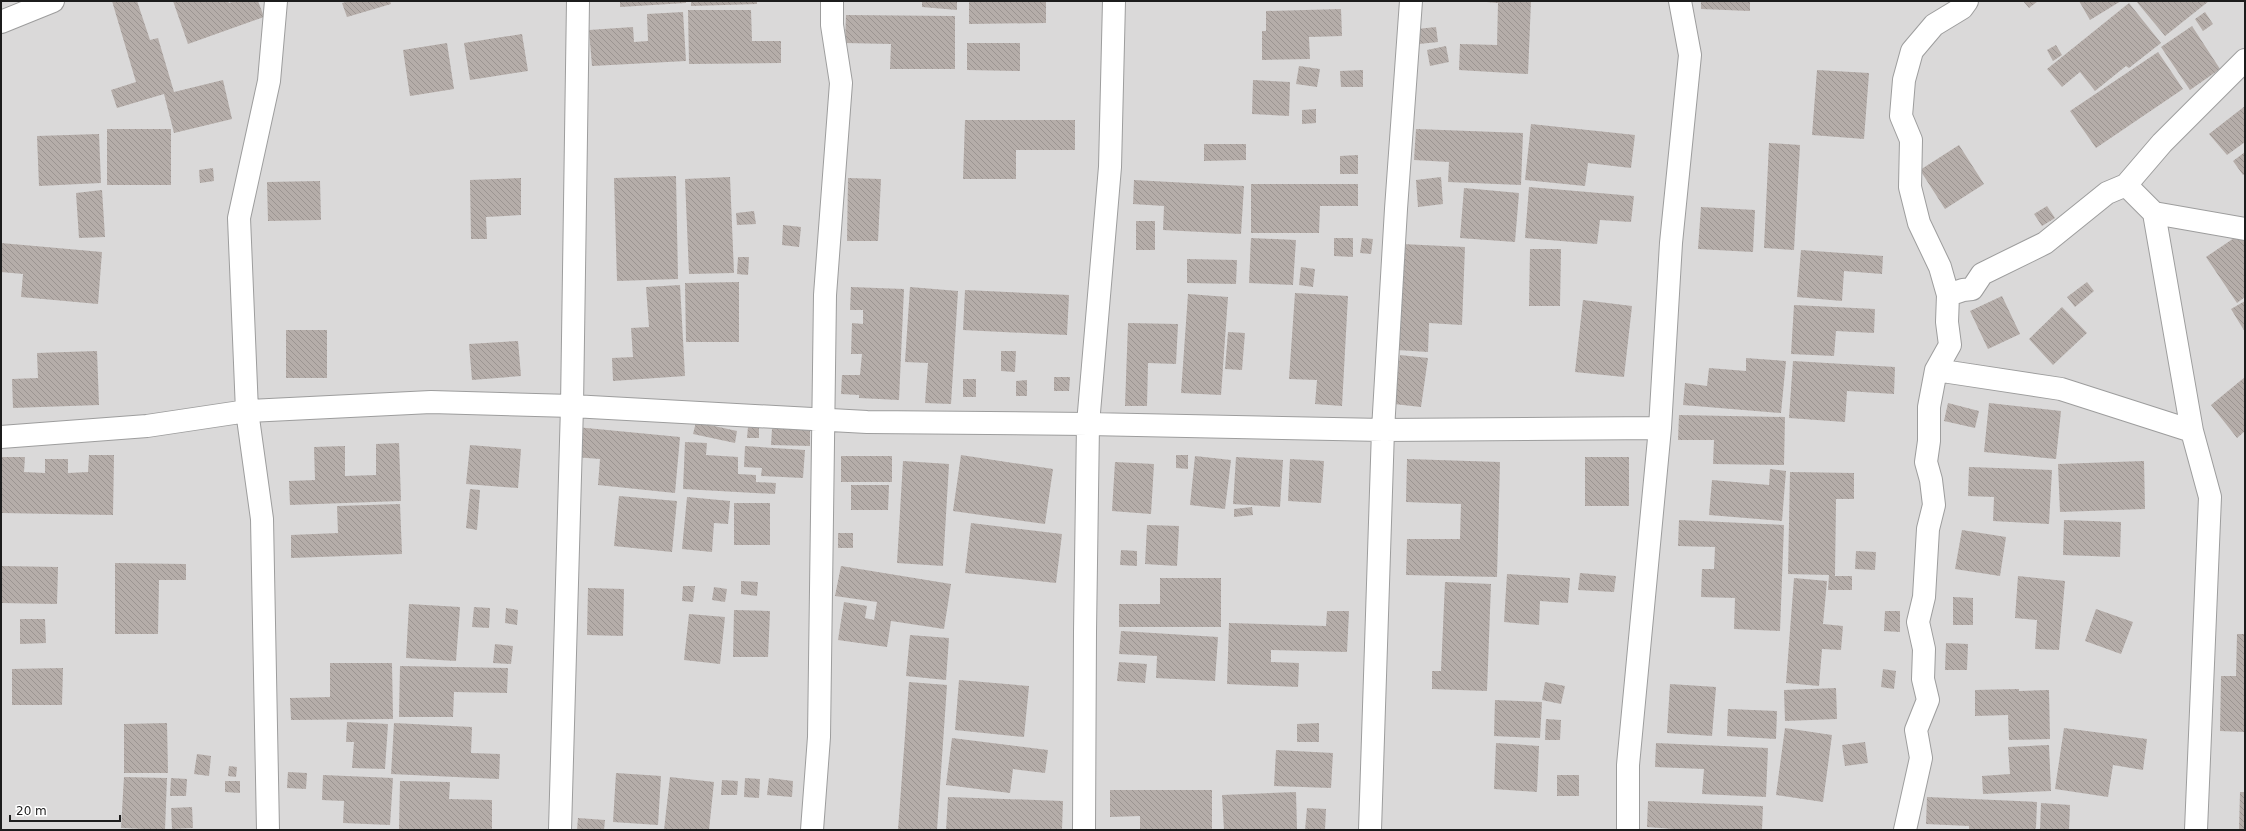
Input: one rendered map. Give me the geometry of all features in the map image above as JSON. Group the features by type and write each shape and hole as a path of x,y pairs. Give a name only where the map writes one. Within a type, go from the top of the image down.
{"street":[{"path":"1,22 53,1"},
{"path":"268,830 262,519 247,411 239,218 269,81 276,1"},
{"path":"560,830 572,406 578,1"},
{"path":"812,830 819,737 825,295 841,83 832,25 832,1"},
{"path":"1084,830 1088,424 1110,167 1114,1"},
{"path":"1370,830 1383,430 1410,1"},
{"path":"1628,830 1628,765 1660,428 1671,243 1690,55 1680,1"},
{"path":"1905,830 1921,758 1916,730 1928,700 1923,679 1924,649 1918,622 1924,597 1928,529 1934,505 1931,480 1926,462 1929,441 1929,407 1936,370 1950,345 1947,322 1948,295 1940,267 1919,223 1910,187 1910,140 1901,116 1904,80 1912,51 1934,25 1962,8 1967,1"},
{"path":"1948,295 1963,290 1972,289 1982,274 2045,243 2107,194 2126,185 2162,143 2245,60"},
{"path":"2126,185 2154,212 2245,229"},
{"path":"2154,212 2192,432 2210,497 2196,830"},
{"path":"1936,370 2061,389 2192,432"},
{"path":"1,437 147,426 247,411 431,402 572,406 823,421 1088,424 1383,430 1660,428"}],"shaded area":[{"path":"1,1 2245,1 2245,830 1,830"}],"building":[{"path":"112,1 137,1 150,40 158,38 174,92 223,80 232,119 174,133 164,94 117,108 111,90 136,82"},
{"path":"173,1 228,1 229,3 235,1 258,1 264,17 188,44"},
{"path":"350,1 390,1 391,4 347,17 342,3"},
{"path":"620,1 686,1 686,3 620,7"},
{"path":"691,1 757,1 757,4 691,6"},
{"path":"922,1 957,1 957,10 922,7"},
{"path":"969,1 1046,1 1046,23 969,24"},
{"path":"1475,1 1531,1 1528,74 1459,70 1460,44 1497,45 1498,3"},
{"path":"1701,1 1750,1 1750,11 1701,9"},
{"path":"2023,1 2038,1 2029,8"},
{"path":"2079,1 2121,1 2090,20"},
{"path":"2136,1 2209,1 2165,36"},
{"path":"2129,3 2161,43 2129,68 2126,66 2095,91 2080,72 2062,87 2047,69"},
{"path":"1341,9 1342,36 1309,37 1310,59 1262,60 1262,31 1266,31 1266,11"},
{"path":"688,10 751,10 752,41 781,41 781,63 689,64"},
{"path":"683,12 686,61 592,66 589,30 633,27 634,42 648,41 647,14"},
{"path":"2205,12 2213,24 2203,31 2195,19"},
{"path":"846,15 955,16 955,69 890,69 891,44 845,43"},
{"path":"2192,26 2220,69 2190,90 2161,47"},
{"path":"1436,27 1438,42 1419,44 1417,29"},
{"path":"522,34 528,71 470,80 464,43"},
{"path":"447,43 454,89 410,96 403,50"},
{"path":"967,43 1020,43 1020,71 967,70"},
{"path":"2056,45 2062,55 2053,61 2047,50"},
{"path":"1446,46 1449,62 1430,66 1427,50"},
{"path":"2158,52 2183,89 2096,148 2070,111"},
{"path":"1299,66 1320,69 1317,87 1296,84"},
{"path":"1363,70 1363,87 1341,87 1340,71"},
{"path":"1817,70 1869,73 1864,139 1812,135"},
{"path":"1253,80 1290,82 1289,116 1252,114"},
{"path":"2245,106 2245,142 2227,155 2209,134"},
{"path":"1316,109 1316,123 1302,124 1302,110"},
{"path":"965,120 1075,120 1075,150 1016,150 1016,179 963,179"},
{"path":"1531,124 1635,135 1631,168 1588,163 1585,186 1525,180"},
{"path":"107,129 171,129 171,185 107,185"},
{"path":"1416,129 1523,133 1521,185 1448,182 1449,162 1414,160"},
{"path":"99,134 101,183 39,186 37,136"},
{"path":"1769,143 1800,145 1794,250 1764,248"},
{"path":"1204,144 1246,144 1246,160 1204,161"},
{"path":"1959,145 1984,184 1945,209 1920,170"},
{"path":"2245,152 2245,174 2243,175 2233,161"},
{"path":"1358,155 1358,174 1340,174 1340,156"},
{"path":"213,168 214,181 200,183 199,170"},
{"path":"676,176 678,279 617,281 614,178"},
{"path":"730,177 734,273 689,274 685,179"},
{"path":"1441,177 1443,204 1418,207 1416,180"},
{"path":"521,178 521,215 486,217 487,239 471,239 470,180"},
{"path":"848,178 881,179 878,241 847,241"},
{"path":"1134,180 1244,186 1241,234 1163,230 1164,206 1133,204"},
{"path":"320,181 321,220 268,221 267,182"},
{"path":"1251,184 1358,184 1358,206 1320,206 1319,233 1251,233"},
{"path":"1529,187 1634,196 1631,222 1600,220 1597,244 1525,238"},
{"path":"1464,188 1519,193 1515,242 1460,238"},
{"path":"102,190 105,237 79,238 76,193"},
{"path":"2047,206 2055,218 2042,226 2034,214"},
{"path":"1701,207 1755,210 1753,252 1698,249"},
{"path":"754,211 756,224 737,225 736,213"},
{"path":"1136,221 1155,221 1155,250 1136,250"},
{"path":"783,225 801,227 799,247 782,245"},
{"path":"2243,232 2245,235 2245,297 2237,303 2206,257"},
{"path":"1251,238 1296,240 1293,285 1249,283"},
{"path":"1334,238 1353,238 1353,257 1334,256"},
{"path":"1362,238 1373,239 1371,254 1360,253"},
{"path":"1,243 102,252 98,304 21,297 23,274 1,272"},
{"path":"1402,244 1465,247 1462,325 1429,323 1428,352 1397,350"},
{"path":"1530,249 1561,249 1560,306 1529,306"},
{"path":"1801,250 1883,256 1882,274 1844,271 1842,301 1797,297"},
{"path":"738,257 749,257 748,275 737,274"},
{"path":"1187,259 1237,260 1236,284 1187,283"},
{"path":"1301,267 1315,269 1313,287 1299,285"},
{"path":"739,282 739,342 686,342 685,283"},
{"path":"2087,282 2094,291 2075,307 2067,297"},
{"path":"680,285 685,376 613,381 612,358 633,357 631,328 649,327 646,287"},
{"path":"851,287 904,289 899,400 859,398 859,395 841,394 842,375 860,375 862,354 851,354 852,323 863,324 863,310 850,310"},
{"path":"910,287 958,291 951,404 925,403 928,363 905,362"},
{"path":"965,290 1069,295 1067,335 963,330"},
{"path":"1295,293 1348,296 1342,406 1315,404 1317,380 1289,379"},
{"path":"1188,294 1228,297 1221,395 1181,393"},
{"path":"2002,296 2020,334 1988,349 1970,311"},
{"path":"1583,300 1632,306 1624,377 1575,372"},
{"path":"2245,301 2245,332 2231,309"},
{"path":"1794,305 1875,309 1874,333 1836,331 1834,356 1791,354"},
{"path":"2062,307 2087,333 2053,365 2029,339"},
{"path":"1128,323 1178,324 1176,364 1148,363 1147,406 1125,406"},
{"path":"286,330 327,330 327,378 286,378"},
{"path":"1228,332 1245,333 1242,370 1225,369"},
{"path":"518,341 521,376 472,380 469,344"},
{"path":"97,351 99,405 13,408 12,379 38,378 37,353"},
{"path":"1001,351 1016,351 1015,372 1001,371"},
{"path":"1400,355 1428,358 1421,407 1394,404"},
{"path":"1746,358 1786,361 1781,413 1683,405 1685,383 1707,386 1709,368 1746,371"},
{"path":"1793,361 1895,367 1894,394 1847,391 1845,422 1789,418"},
{"path":"1054,377 1070,377 1069,391 1054,391"},
{"path":"2245,377 2245,431 2237,438 2211,405"},
{"path":"963,379 976,379 976,397 963,397"},
{"path":"1027,380 1027,396 1016,396 1016,381"},
{"path":"1948,403 1979,411 1975,428 1944,421"},
{"path":"1989,403 2061,411 2056,459 1984,452"},
{"path":"1679,415 1785,417 1784,465 1713,464 1714,440 1678,440"},
{"path":"696,422 737,431 735,443 693,434"},
{"path":"576,427 680,437 675,493 598,485 600,459 574,457"},
{"path":"748,427 759,428 759,438 747,438"},
{"path":"772,429 810,429 810,446 771,445"},
{"path":"685,442 707,443 706,455 738,457 738,474 756,475 756,482 776,483 775,494 683,489"},
{"path":"399,443 401,501 290,505 289,481 315,480 314,447 345,446 345,476 376,475 376,444"},
{"path":"470,445 521,449 518,488 466,484"},
{"path":"745,446 805,450 803,478 761,476 762,468 744,467"},
{"path":"89,455 114,455 113,515 1,513 1,457 25,457 24,472 45,473 45,459 68,459 68,473 88,472"},
{"path":"961,455 1053,469 1045,524 953,511"},
{"path":"1176,455 1188,455 1188,469 1176,468"},
{"path":"841,456 892,456 892,482 841,482"},
{"path":"1195,456 1231,460 1225,509 1190,505"},
{"path":"1236,457 1283,460 1280,507 1233,504"},
{"path":"1585,457 1629,457 1629,506 1585,506"},
{"path":"1290,459 1324,461 1321,503 1288,501"},
{"path":"1407,459 1500,462 1497,577 1406,575 1407,539 1460,539 1461,504 1406,502"},
{"path":"903,461 949,464 943,566 897,563"},
{"path":"2144,461 2145,509 2060,512 2058,464"},
{"path":"1115,462 1154,464 1151,514 1112,511"},
{"path":"1969,467 2052,470 2049,524 1993,521 1994,497 1968,496"},
{"path":"1770,469 1786,471 1782,521 1709,515 1712,480 1769,485"},
{"path":"1790,472 1854,473 1854,499 1836,499 1835,576 1852,576 1852,590 1828,590 1829,575 1788,574"},
{"path":"851,485 889,485 888,510 851,510"},
{"path":"470,489 480,490 477,530 466,528"},
{"path":"619,496 677,501 672,552 614,546"},
{"path":"687,497 730,501 728,524 714,523 712,552 682,549"},
{"path":"734,503 770,503 770,545 734,545"},
{"path":"400,504 402,554 291,558 291,535 338,533 337,506"},
{"path":"1252,507 1253,515 1234,517 1234,509"},
{"path":"1679,520 1784,525 1780,631 1734,629 1735,598 1701,597 1702,569 1714,569 1715,547 1678,546"},
{"path":"2064,520 2121,522 2120,557 2063,555"},
{"path":"971,523 1062,534 1056,583 965,573"},
{"path":"1147,525 1179,526 1177,566 1145,564"},
{"path":"1962,530 2006,537 2000,576 1955,569"},
{"path":"838,533 853,533 853,548 838,548"},
{"path":"1121,550 1137,551 1137,566 1120,565"},
{"path":"1856,551 1876,552 1875,570 1855,569"},
{"path":"115,563 186,564 186,580 159,580 158,634 115,634"},
{"path":"1,566 58,567 57,604 1,603"},
{"path":"841,566 951,584 944,629 891,621 887,647 838,640 844,602 867,606 865,618 874,620 877,602 835,596"},
{"path":"1580,573 1616,576 1614,592 1578,590"},
{"path":"1507,574 1570,578 1568,603 1540,601 1539,625 1504,622"},
{"path":"2018,576 2065,581 2059,650 2035,649 2037,620 2015,618"},
{"path":"1160,578 1221,578 1221,627 1119,627 1119,604 1160,604"},
{"path":"1794,578 1827,581 1823,624 1843,626 1841,650 1822,649 1819,686 1786,683"},
{"path":"741,581 758,582 757,596 741,594"},
{"path":"1445,582 1491,584 1487,691 1432,689 1432,671 1441,671"},
{"path":"683,586 695,586 693,602 682,601"},
{"path":"714,587 727,589 725,602 712,600"},
{"path":"588,588 624,589 623,636 587,635"},
{"path":"1953,597 1973,598 1973,625 1953,625"},
{"path":"409,604 460,607 456,661 406,658"},
{"path":"474,607 490,608 489,628 472,627"},
{"path":"506,608 518,610 517,625 505,623"},
{"path":"2096,609 2133,622 2121,654 2085,641"},
{"path":"734,610 770,611 768,657 733,657"},
{"path":"1327,611 1349,611 1347,652 1271,650 1271,662 1299,663 1298,687 1227,684 1229,623 1326,626"},
{"path":"1885,611 1900,611 1900,632 1884,631"},
{"path":"689,614 725,617 720,664 684,660"},
{"path":"20,619 45,619 46,643 20,644"},
{"path":"1121,631 1218,637 1215,681 1156,678 1157,656 1119,654"},
{"path":"2237,634 2245,634 2245,732 2220,731 2221,676 2236,676"},
{"path":"910,635 949,638 946,680 906,676"},
{"path":"1946,643 1968,644 1967,670 1945,670"},
{"path":"495,644 513,646 511,664 493,663"},
{"path":"1119,662 1147,664 1145,683 1117,681"},
{"path":"330,663 392,663 393,719 291,720 290,698 330,697"},
{"path":"400,666 508,668 507,693 454,692 453,717 399,717"},
{"path":"63,668 62,705 12,705 12,669"},
{"path":"1883,669 1896,671 1894,689 1881,687"},
{"path":"959,680 1029,686 1024,737 955,730"},
{"path":"909,682 947,685 937,830 898,830"},
{"path":"1545,682 1565,686 1561,704 1542,700"},
{"path":"1670,684 1716,687 1712,736 1667,733"},
{"path":"1836,688 1837,719 1785,721 1784,690"},
{"path":"2019,689 2019,691 2049,690 2050,739 2009,740 2008,715 1975,716 1975,690"},
{"path":"1495,700 1542,702 1540,738 1494,736"},
{"path":"1728,709 1777,711 1776,739 1727,736"},
{"path":"1546,719 1561,720 1560,740 1545,740"},
{"path":"347,722 388,724 385,769 352,768 354,742 346,742"},
{"path":"167,723 168,773 124,773 124,724"},
{"path":"394,723 472,727 471,753 500,754 499,779 391,774"},
{"path":"1319,723 1319,742 1297,742 1297,724"},
{"path":"1785,728 1832,735 1823,802 1776,795"},
{"path":"2064,728 2147,739 2143,770 2113,765 2108,797 2055,789"},
{"path":"952,738 1048,750 1045,773 1013,769 1010,793 946,785"},
{"path":"1865,742 1868,763 1845,766 1842,745"},
{"path":"1496,743 1539,746 1537,792 1494,789"},
{"path":"1656,743 1768,748 1766,797 1702,794 1704,769 1655,767"},
{"path":"2049,745 2051,791 1983,794 1982,776 2010,774 2008,747"},
{"path":"1276,750 1333,753 1331,788 1274,786"},
{"path":"197,754 211,756 209,776 194,774"},
{"path":"229,766 237,767 236,777 228,776"},
{"path":"288,772 307,773 306,789 287,788"},
{"path":"616,773 661,776 658,825 613,822"},
{"path":"323,775 393,778 390,825 343,823 344,801 322,800"},
{"path":"1557,775 1579,775 1579,796 1557,796"},
{"path":"124,777 167,778 165,830 121,828"},
{"path":"670,777 714,782 709,830 664,830"},
{"path":"171,778 187,779 186,796 170,796"},
{"path":"745,778 760,779 759,798 744,797"},
{"path":"769,778 793,781 792,797 767,795"},
{"path":"722,780 738,781 737,795 721,795"},
{"path":"225,781 240,781 240,793 225,792"},
{"path":"400,781 450,782 449,799 492,800 492,830 399,830"},
{"path":"1110,790 1212,790 1212,830 1140,830 1140,816 1110,817"},
{"path":"1296,792 1297,830 1224,830 1222,795"},
{"path":"2240,792 2245,792 2245,830 2239,830"},
{"path":"948,797 1063,801 1062,830 946,830"},
{"path":"1927,797 2037,802 2036,828 2034,830 1969,830 1969,826 1926,824"},
{"path":"1648,801 1763,806 1762,830 1686,830 1647,827"},
{"path":"2041,803 2070,805 2069,830 2040,830"},
{"path":"192,807 193,828 172,829 171,808"},
{"path":"1307,808 1326,809 1325,830 1305,830"},
{"path":"578,818 605,820 604,830 577,830"}]}
